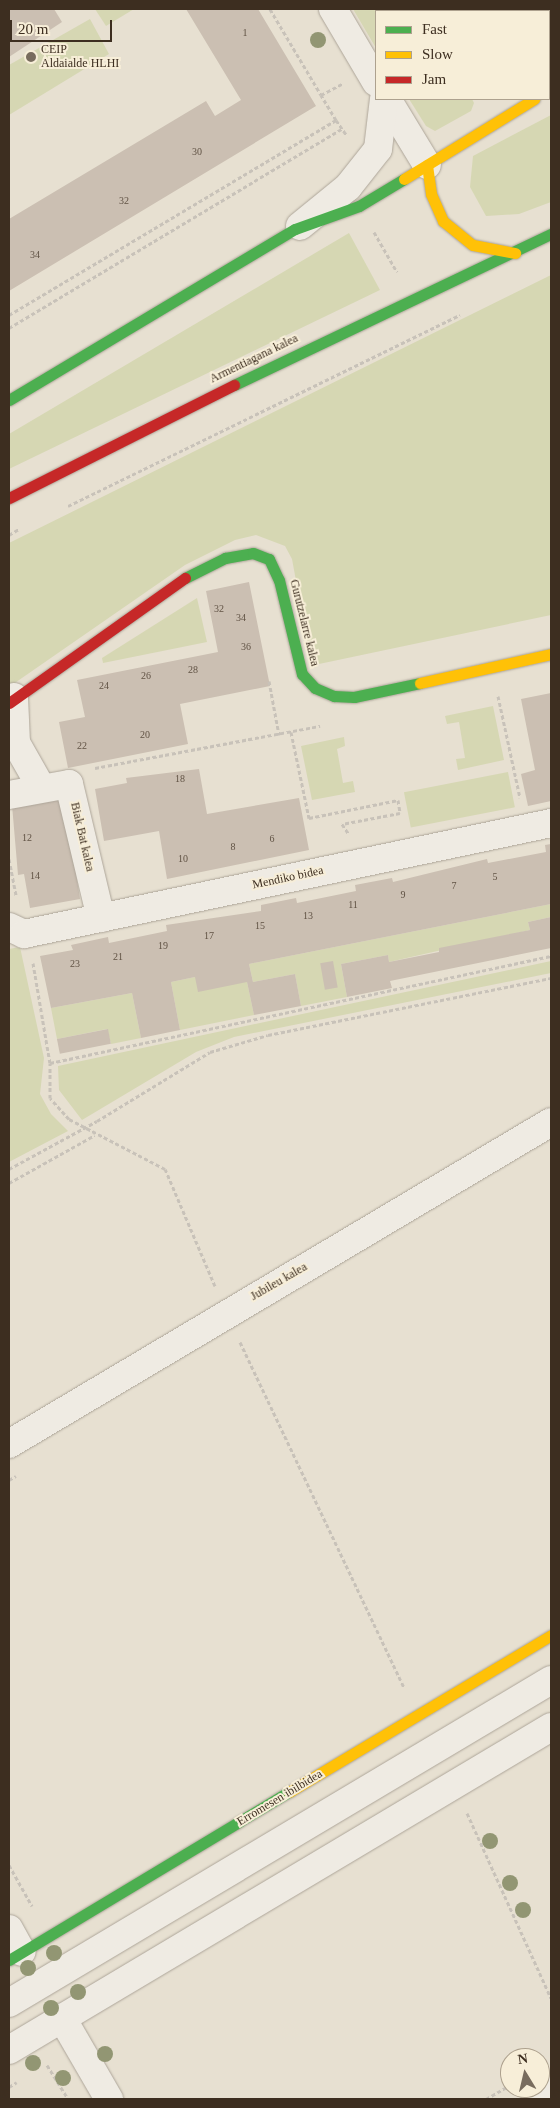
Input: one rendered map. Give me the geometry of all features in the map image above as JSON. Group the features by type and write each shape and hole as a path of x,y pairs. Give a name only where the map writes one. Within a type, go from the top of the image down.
{"main road":[{"path":"9,400 295,229 358,206 427,165 518,102"},
{"path":"427,165 431,194 443,221 473,245 515,253"},
{"name":"Armentiagana kalea","path":"9,498 156,422 515,253 551,234"},
{"name":"Gurutzelarre kalea","path":"11,700 164,589 225,558 253,553 269,559 279,580 302,674 315,688 334,696 354,697 551,654"},
{"name":"Erromesen ibilbidea","path":"13,1947 417,1715 551,1635"}],"street":[{"path":"333,9 373,76"},
{"path":"295,229 348,187 378,149 385,100"},
{"path":"386,100 427,165"},
{"path":"11,700 16,743 41,787"},
{"name":"Biak Bat kalea","path":"9,795 41,787 69,784 101,918"},
{"name":"Mendiko bidea","path":"16,930 101,918 551,823"},
{"name":"Jubileu kalea","path":"9,1444 226,1313 551,1122"},
{"path":"9,2002 551,1680"},
{"path":"9,2050 551,1727"},
{"path":"62,2018 109,2099"},
{"path":"536,2099 551,2090"}],"path":[{"path":"9,315 336,120 270,9"},
{"path":"322,95 373,76"},
{"path":"9,328 342,129"},
{"path":"61,509 465,313"},
{"path":"9,535 26,526"},
{"path":"86,770 279,734 268,677"},
{"path":"497,691 522,807"},
{"path":"291,732 308,818 398,800 400,812 342,824 348,834 357,832"},
{"path":"417,1715 226,1313 166,1169 96,1134 82,1129 50,1098 50,1063 551,956"},
{"path":"9,1169 82,1129 210,1052 268,1035 551,978"},
{"path":"9,1183 96,1134"},
{"path":"454,1784 551,1998"},
{"path":"9,1865 36,1912"},
{"path":"47,2064 68,2099"},
{"path":"486,2099 500,2091"}],"green space":[{"path":"95,9 134,9 106,26"},
{"path":"353,9 410,9 375,10 375,46"},
{"path":"90,19 109,54 9,115 9,65"},
{"path":"410,100 472,100 474,103 471,111 435,131 426,126"},
{"path":"551,115 551,202 519,214 486,216 470,187 473,156"},
{"path":"349,233 380,290 9,469 9,434"},
{"path":"551,275 551,615 319,664 308,646 292,559 285,546 256,535 235,540 185,565 9,687 9,543"},
{"path":"197,598 207,642 103,663 102,658"},
{"path":"493,706 504,760 458,770 456,759 465,758 459,722 447,724 445,716"},
{"path":"344,737 345,746 337,749 343,783 353,781 355,792 312,800 301,746"},
{"path":"508,772 515,807 411,828 404,792"},
{"path":"551,904 551,917 528,922 530,930 389,962 388,955 341,964 347,997 301,1006 295,974 253,982 249,964"},
{"path":"20,947 44,1058 40,1094 51,1114 68,1131 9,1162 9,949"},
{"path":"551,961 551,973 234,1037 196,1052 82,1120 59,1090 58,1066"},
{"path":"195,977 247,982 254,1015 180,1030 171,982"},
{"path":"132,993 141,1038 111,1044 107,1029 57,1039 51,1008"}],"building":[{"path":"9,9 54,9 62,22 9,57"},
{"path":"186,9 258,9 316,106 9,291 9,219 206,101 215,116 241,100"},
{"path":"249,582 270,686 180,704 188,744 68,768 59,722 85,717 77,680 218,652 206,591"},
{"path":"551,693 551,801 528,806 521,774 535,770 521,699"},
{"path":"199,769 207,814 299,798 309,850 167,879 159,831 104,841 95,789 127,783 126,778"},
{"path":"64,796 80,899 30,908 24,874 18,875 12,805"},
{"path":"551,844 551,904 249,964 253,982 295,974 301,1006 254,1015 247,982 198,992 195,977 171,982 180,1030 141,1038 132,993 51,1008 40,956 73,950 71,945 108,937 109,943 167,931 166,925 261,911 261,905 296,898 297,903 356,891 355,885 392,878 393,882 487,859 488,863 546,852 545,845"},
{"path":"551,917 551,948 390,981 392,988 347,997 341,964 388,955 389,962 439,952 439,948 530,930 528,922"},
{"path":"333,961 338,988 325,990 320,963"},
{"path":"108,1029 111,1044 60,1054 57,1039"}],"traffic: fast":[{"path":"9,400 295,229 359,206 404,179"},
{"path":"234,385 551,234"},
{"path":"185,578 225,558 253,553 269,559 279,580 302,674 315,688 334,696 354,697 420,683"},
{"path":"9,1960 289,1792"}],"traffic: slow":[{"path":"404,179 532,100"},
{"path":"427,165 431,194 443,221 473,245 515,253"},
{"path":"420,683 551,654"},
{"path":"289,1792 551,1635"}],"traffic: jam":[{"path":"9,498 234,385"},
{"path":"9,703 185,578"}],"place":[{"name":"CEIP Aldaialde HLHI","path":"31,57"}]}
